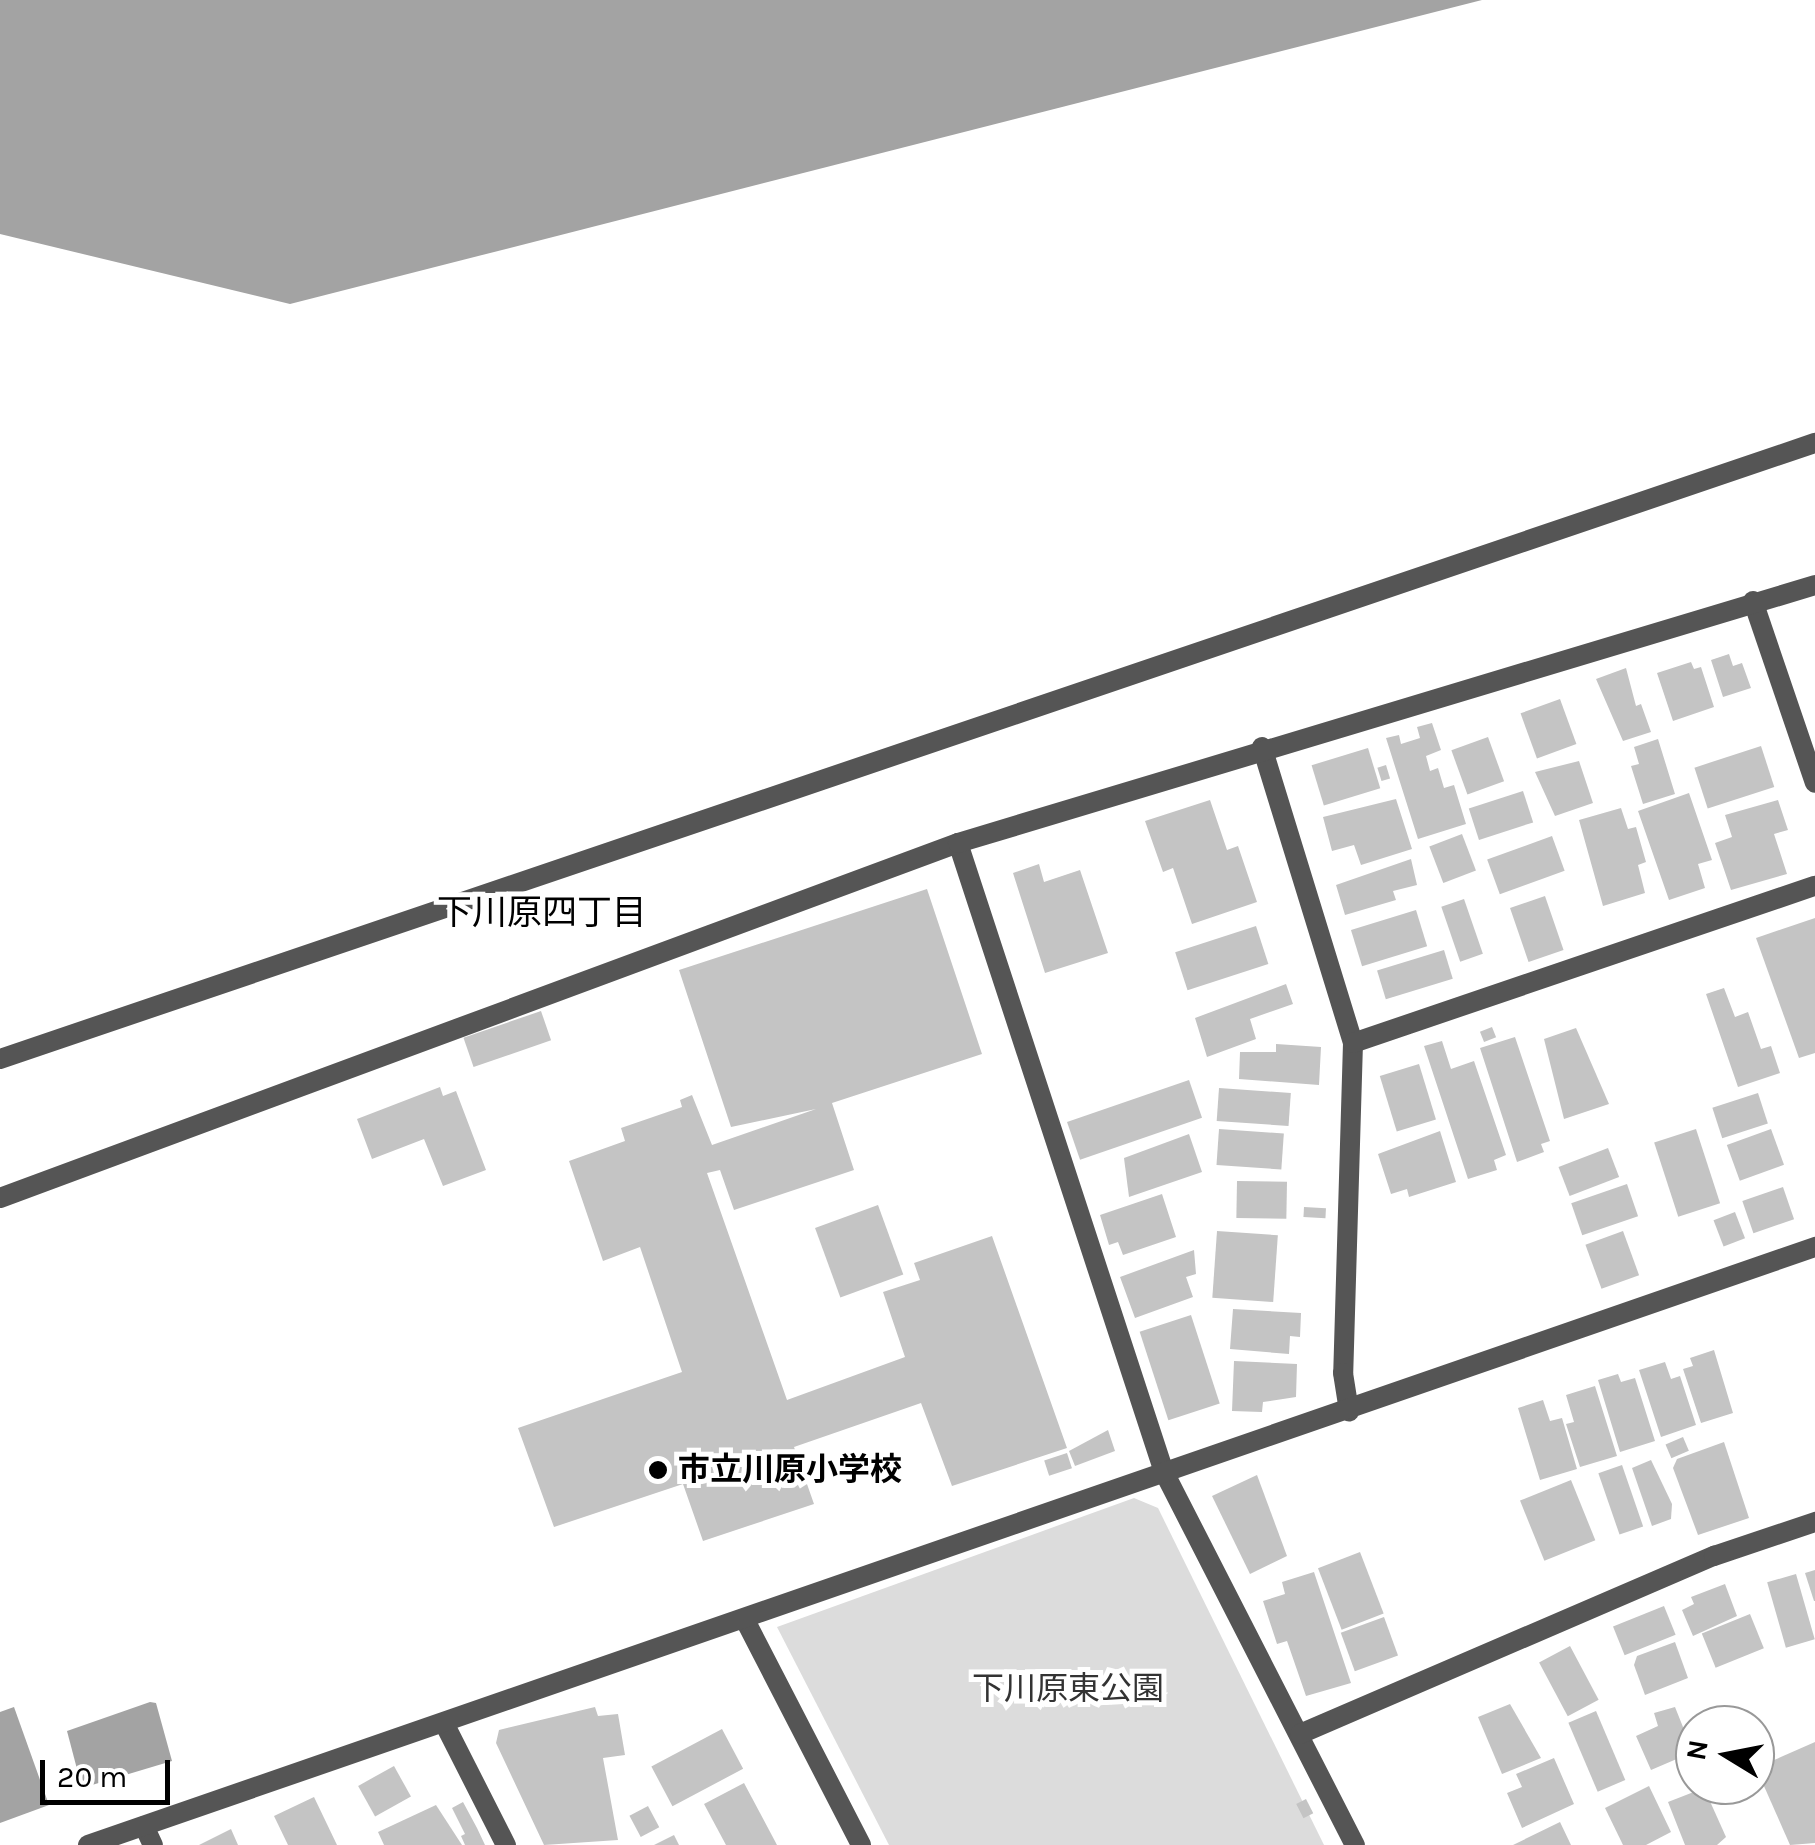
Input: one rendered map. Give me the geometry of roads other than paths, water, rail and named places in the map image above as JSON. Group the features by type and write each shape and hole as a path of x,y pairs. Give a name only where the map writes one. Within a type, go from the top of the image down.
{"street":[{"path":"0,1059 1815,443"},
{"path":"0,1198 958,843 1262,747 1815,584"},
{"path":"1754,601 1815,783"},
{"path":"1262,747 1353,1043 1344,1373 1349,1412"},
{"path":"958,843 1164,1472 1355,1845"},
{"path":"1353,1043 1815,886"},
{"path":"88,1845 148,1836 444,1723 1164,1472 1349,1412 1815,1247"},
{"path":"1300,1734 1714,1556 1815,1522"},
{"path":"746,1620 860,1845"},
{"path":"444,1723 506,1845"}],"place":[{"name":"市立川原小学校","path":"658,1470"}],"district":[{"name":"下川原四丁目","path":"542,913"}],"park label":[{"name":"下川原東公園","path":"1068,1689"}]}
